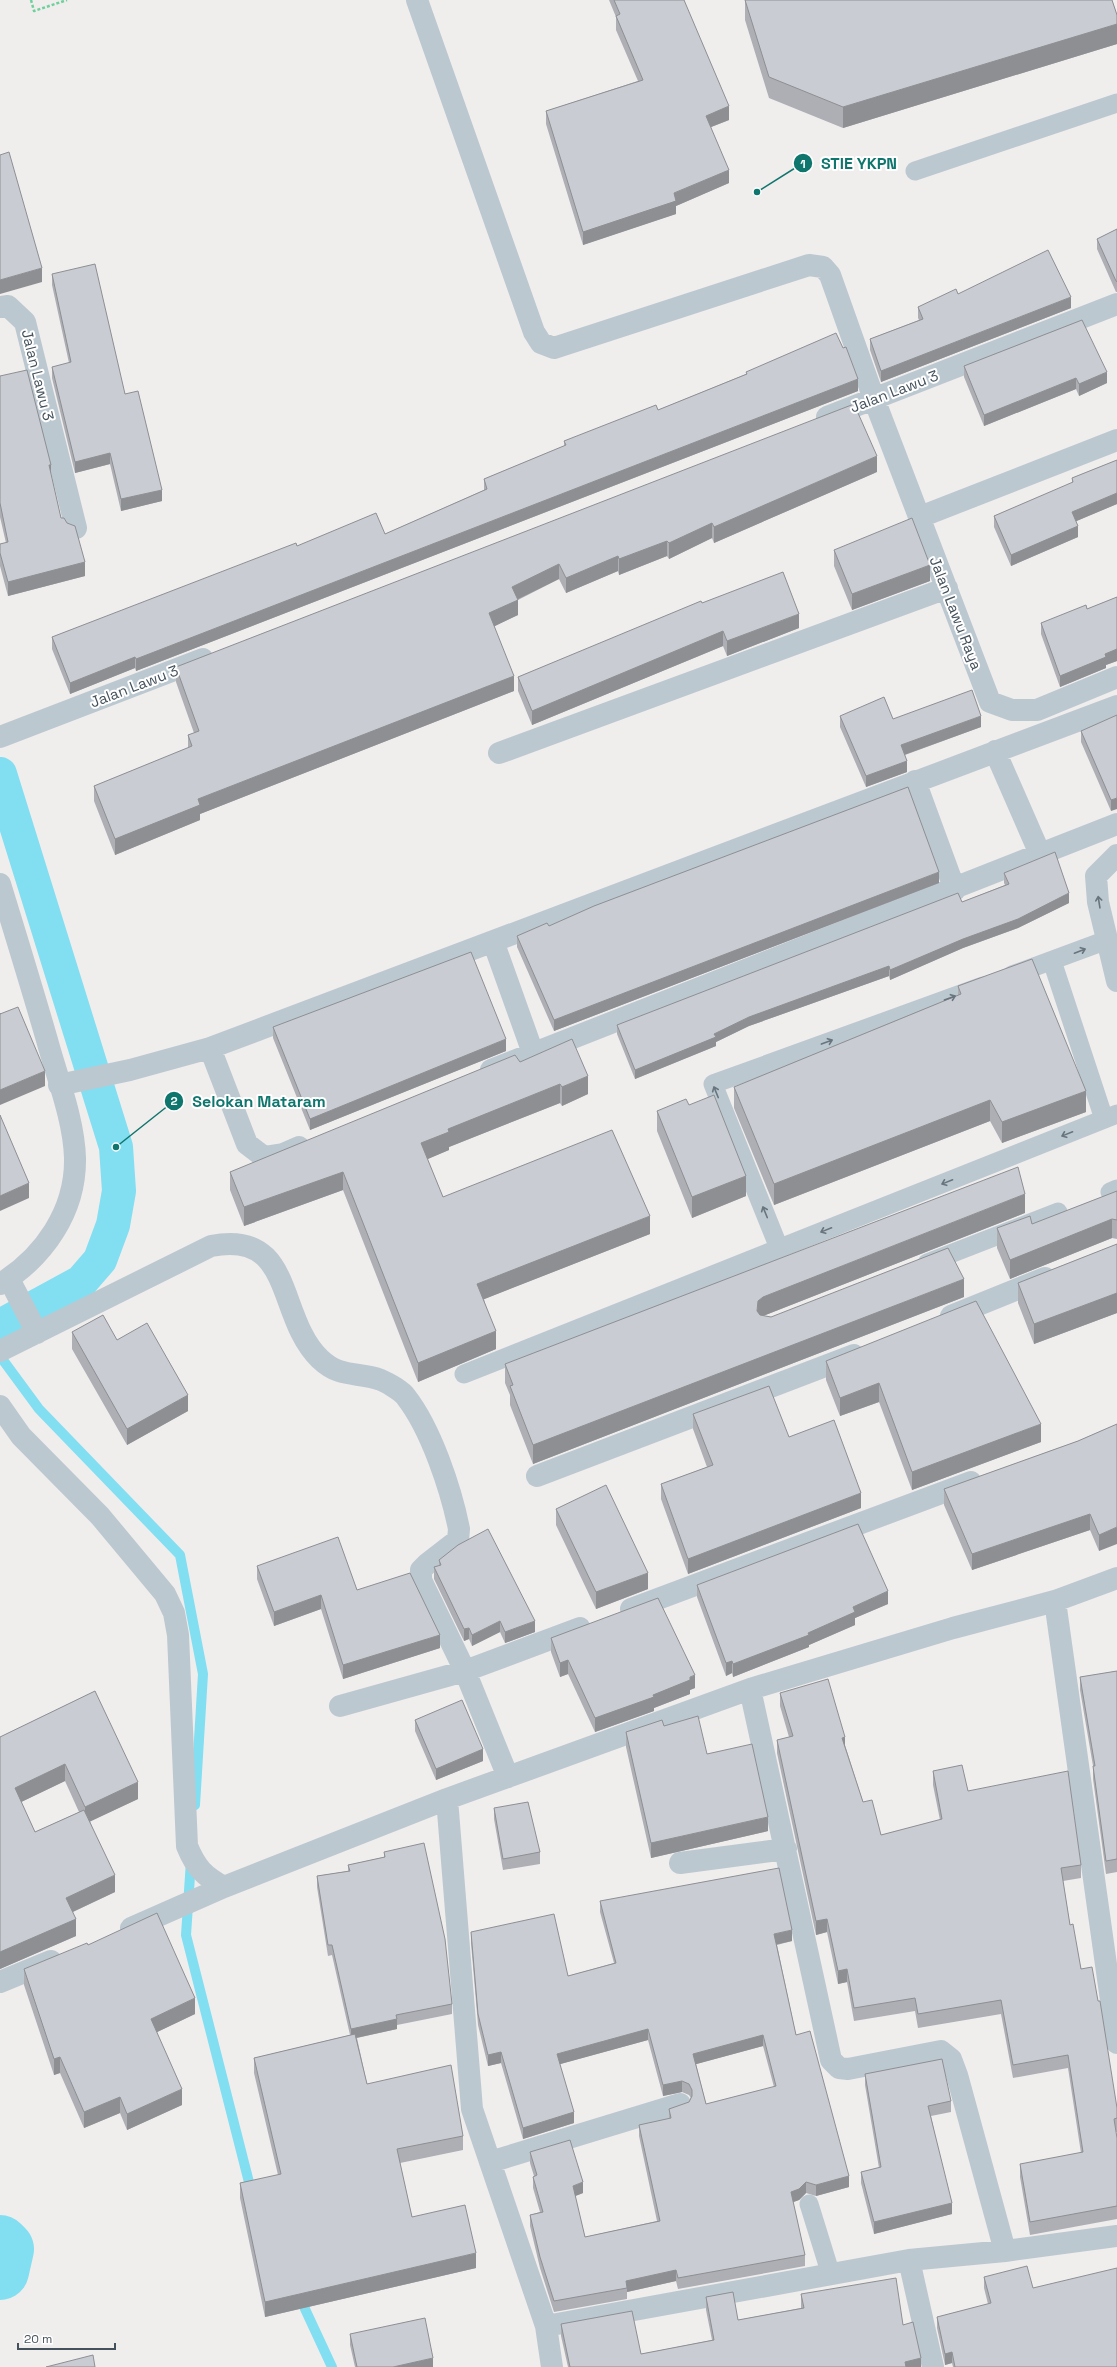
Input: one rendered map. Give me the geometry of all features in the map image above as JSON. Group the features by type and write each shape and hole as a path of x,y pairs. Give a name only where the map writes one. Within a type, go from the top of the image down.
{"street":[{"name":"Jalan Lawu Raya","path":"417,0 534,332 542,343 554,348 809,265 823,267 830,275 874,398 990,702 1012,710 1037,710 1117,677"},
{"name":"Jalan Lawu 3","path":"807,424 1117,304"},
{"name":"Jalan Lawu 3","path":"0,307 8,306 25,322 76,528"},
{"path":"920,517 1117,440"},
{"path":"499,753 947,588"},
{"name":"Jalan Lawu 3","path":"8,734 222,652"},
{"path":"59,1085 122,1072 210,1048 914,781 1117,706"},
{"path":"995,751 1040,854"},
{"path":"914,781 955,890"},
{"path":"474,1076 955,890 1040,854 1117,824"},
{"path":"1117,855 1096,876 1098,902 1117,981"},
{"path":"0,884 67,1111 75,1158 70,1196 56,1231 37,1256 9,1287 34,1328"},
{"path":"493,941 534,1053"},
{"path":"210,1048 247,1144 264,1157 283,1154 320,1139"},
{"path":"0,1351 34,1328 211,1246 230,1242 253,1246 270,1259 304,1336 319,1358 336,1372 382,1380 406,1396 432,1442 457,1518 458,1540 421,1570 420,1580 465,1671 508,1777"},
{"path":"933,1323 1066,1270"},
{"path":"537,1476 874,1346"},
{"path":"0,1406 21,1436 100,1516 165,1594 174,1613 178,1635 187,1846 194,1864 207,1878 224,1888"},
{"path":"340,1706 465,1671 991,1474"},
{"path":"114,1935 150,1921 224,1888 447,1799 750,1689 953,1628 1055,1601 1117,1578"},
{"path":"1055,1601 1117,2043"},
{"path":"750,1689 831,2060 839,2068 848,2069 941,2051 950,2059 959,2083 1006,2251"},
{"path":"447,1799 472,2109 546,2326 552,2367"},
{"path":"680,1863 786,1849"},
{"path":"0,1982 71,1953"},
{"path":"490,2162 680,2104"},
{"path":"546,2326 909,2260 1006,2251 1117,2236"},
{"path":"909,2260 933,2367"}],"lane":[{"path":"915,170 1117,102"},
{"path":"779,1248 713,1084 1107,940"},
{"path":"464,1374 1110,1116 1052,961"},
{"path":"912,1269 1058,1212"},
{"path":"809,2204 831,2275"}],"path":[{"path":"31,0 34,11 67,0"}],"building":[{"path":"614,0 684,0 729,106 706,116 729,170 674,193 676,201 583,232 546,111 643,80 616,16 620,14"},
{"path":"745,0 1112,0 1117,15 1117,24 843,107 769,77"},
{"path":"9,152 42,268 0,280 0,155"},
{"path":"1117,229 1117,282 1097,239"},
{"path":"1048,250 1071,297 881,371 870,339 923,319 918,307 956,289 958,294"},
{"path":"95,264 125,394 138,391 162,490 121,499 110,453 75,462 52,367 71,362 52,274"},
{"path":"1082,320 1107,372 1079,384 1076,378 984,415 964,366"},
{"path":"836,333 843,348 846,347 858,379 149,654 136,659 135,657 70,683 52,637 296,543 297,546 376,513 385,534 487,489 484,479 566,445 564,441 656,405 658,410 747,374 746,372"},
{"path":"27,370 51,465 49,465 61,518 64,518 67,523 75,526 85,562 8,582 0,553 0,544 8,542 0,503 0,376"},
{"path":"854,404 877,456 714,527 712,523 669,543 667,541 619,559 618,556 566,578 559,564 512,587 518,600 489,613 514,676 198,799 200,805 115,839 94,786 192,746 188,735 199,731 176,667"},
{"path":"1117,460 1117,493 1072,512 1078,526 1011,555 994,516 1073,482 1072,478"},
{"path":"912,518 930,565 852,594 834,550"},
{"path":"783,572 799,614 727,641 723,631 532,711 518,677 701,601 702,603"},
{"path":"1117,597 1117,649 1105,654 1106,657 1060,676 1041,623 1086,605 1087,609"},
{"path":"972,690 981,716 901,745 907,761 866,776 840,716 884,697 893,719"},
{"path":"1117,715 1117,798 1111,800 1081,731"},
{"path":"908,787 939,872 554,1020 517,936 547,923 549,926 594,906"},
{"path":"1055,852 1069,893 1018,919 963,939 890,970 889,966 749,1017 714,1034 716,1037 635,1070 617,1025 958,893 962,902 1009,884 1004,873"},
{"path":"471,952 506,1039 310,1119 273,1027"},
{"path":"1032,959 1086,1091 1002,1122 990,1100 774,1184 734,1087 961,994 958,986"},
{"path":"18,1007 45,1071 0,1090 0,1014"},
{"path":"572,1039 588,1076 562,1087 560,1084 448,1129 449,1132 421,1143 443,1197 612,1130 650,1216 477,1284 496,1331 418,1363 343,1172 244,1207 230,1172 515,1055 520,1062"},
{"path":"714,1095 746,1176 692,1197 657,1111 686,1099 689,1105"},
{"path":"0,1115 29,1183 0,1196"},
{"path":"1018,1167 1025,1194 763,1297 758,1301 757,1311 760,1315 771,1317 948,1248 964,1279 533,1445 510,1386 513,1385 505,1364"},
{"path":"1117,1191 1117,1220 1112,1219 1010,1260 997,1228 1030,1216 1032,1224"},
{"path":"1117,1244 1117,1293 1034,1324 1018,1283"},
{"path":"976,1301 1041,1424 912,1472 879,1383 840,1398 826,1361"},
{"path":"103,1315 117,1340 147,1323 188,1395 127,1429 72,1332"},
{"path":"769,1386 789,1437 834,1420 861,1493 688,1559 661,1484 713,1465 693,1414"},
{"path":"1117,1424 1117,1527 1099,1535 1090,1514 972,1554 944,1489 1078,1441"},
{"path":"606,1485 648,1573 596,1592 556,1509"},
{"path":"858,1524 888,1591 853,1607 855,1612 808,1633 809,1635 733,1664 732,1661 726,1663 697,1585"},
{"path":"488,1529 535,1621 505,1632 500,1621 472,1635 469,1628 464,1629 434,1567 441,1565 439,1560 458,1545"},
{"path":"338,1537 357,1590 410,1573 440,1635 343,1665 321,1595 274,1612 257,1566"},
{"path":"658,1598 695,1675 690,1677 690,1680 653,1695 654,1697 595,1718 568,1660 560,1663 551,1638"},
{"path":"1117,1671 1117,1859 1106,1861 1093,1766 1095,1766 1080,1677"},
{"path":"828,1679 845,1737 842,1738 863,1802 872,1800 881,1835 942,1819 933,1771 962,1765 968,1791 1068,1771 1081,1865 1061,1868 1070,1925 1073,1924 1081,1969 1092,1967 1098,2001 1100,2001 1117,2108 1117,2118 1114,2119 1117,2138 1117,2206 1030,2222 1020,2164 1083,2152 1068,2055 1013,2065 1001,2000 918,2014 915,1998 854,2008 847,1969 838,1971 827,1919 816,1921 777,1740 793,1736 780,1693"},
{"path":"95,1691 138,1782 85,1807 65,1764 15,1788 35,1832 84,1810 115,1875 66,1898 76,1919 0,1952 0,1737"},
{"path":"462,1700 483,1749 436,1769 415,1720"},
{"path":"698,1716 707,1754 752,1744 768,1817 651,1843 626,1732 662,1720 664,1726"},
{"path":"528,1802 540,1852 503,1859 494,1808"},
{"path":"424,1843 445,1939 452,2004 396,2015 397,2019 351,2029 332,1945 328,1945 317,1876 350,1871 348,1865 385,1857 384,1852"},
{"path":"779,1868 792,1930 774,1934 796,2035 810,2031 849,2176 816,2185 806,2182 799,2189 791,2192 805,2255 678,2278 676,2270 626,2281 627,2288 554,2301 540,2257 530,2215 543,2212 533,2177 537,2175 530,2152 570,2140 583,2182 573,2186 585,2237 660,2221 639,2125 671,2118 669,2109 689,2102 692,2096 692,2090 689,2084 682,2081 663,2085 648,2029 557,2054 574,2112 523,2128 501,2052 488,2055 478,2014 471,1932 554,1914 568,1976 616,1963 600,1901","holes":["763,2035 776,2086 706,2104 693,2054"]},
{"path":"157,1913 195,1998 151,2019 182,2089 127,2114 120,2097 84,2112 60,2057 54,2059 24,1969 87,1943 88,1945"},
{"path":"355,2034 367,2084 451,2065 463,2136 397,2149 412,2217 465,2205 476,2253 265,2302 240,2183 281,2174 254,2058"},
{"path":"942,2059 951,2101 928,2106 952,2203 874,2222 861,2172 881,2167 865,2074"},
{"path":"1027,2266 1033,2288 1117,2268 1117,2367 955,2367 952,2352 945,2354 937,2317 991,2303 984,2277"},
{"path":"896,2278 903,2325 913,2322 921,2358 905,2362 906,2367 570,2367 561,2324 632,2311 641,2354 714,2340 706,2297 733,2292 738,2320 804,2308 801,2294"},
{"path":"425,2318 433,2358 393,2367 357,2367 350,2334"},
{"path":"93,2355 95,2367 46,2367"}],"waterway":[{"path":"0,774 116,1147 119,1191 113,1225 100,1260 81,1282 0,1326"},
{"path":"0,1356 39,1409 180,1555 203,1674 195,1805"},
{"path":"191,1861 186,1935 252,2194"},
{"path":"0,2244 5,2249 0,2271"},
{"path":"299,2296 332,2367"}],"place":[{"name":"STIE YKPN","path":"757,192"},
{"name":"Selokan Mataram","path":"116,1147"}]}
